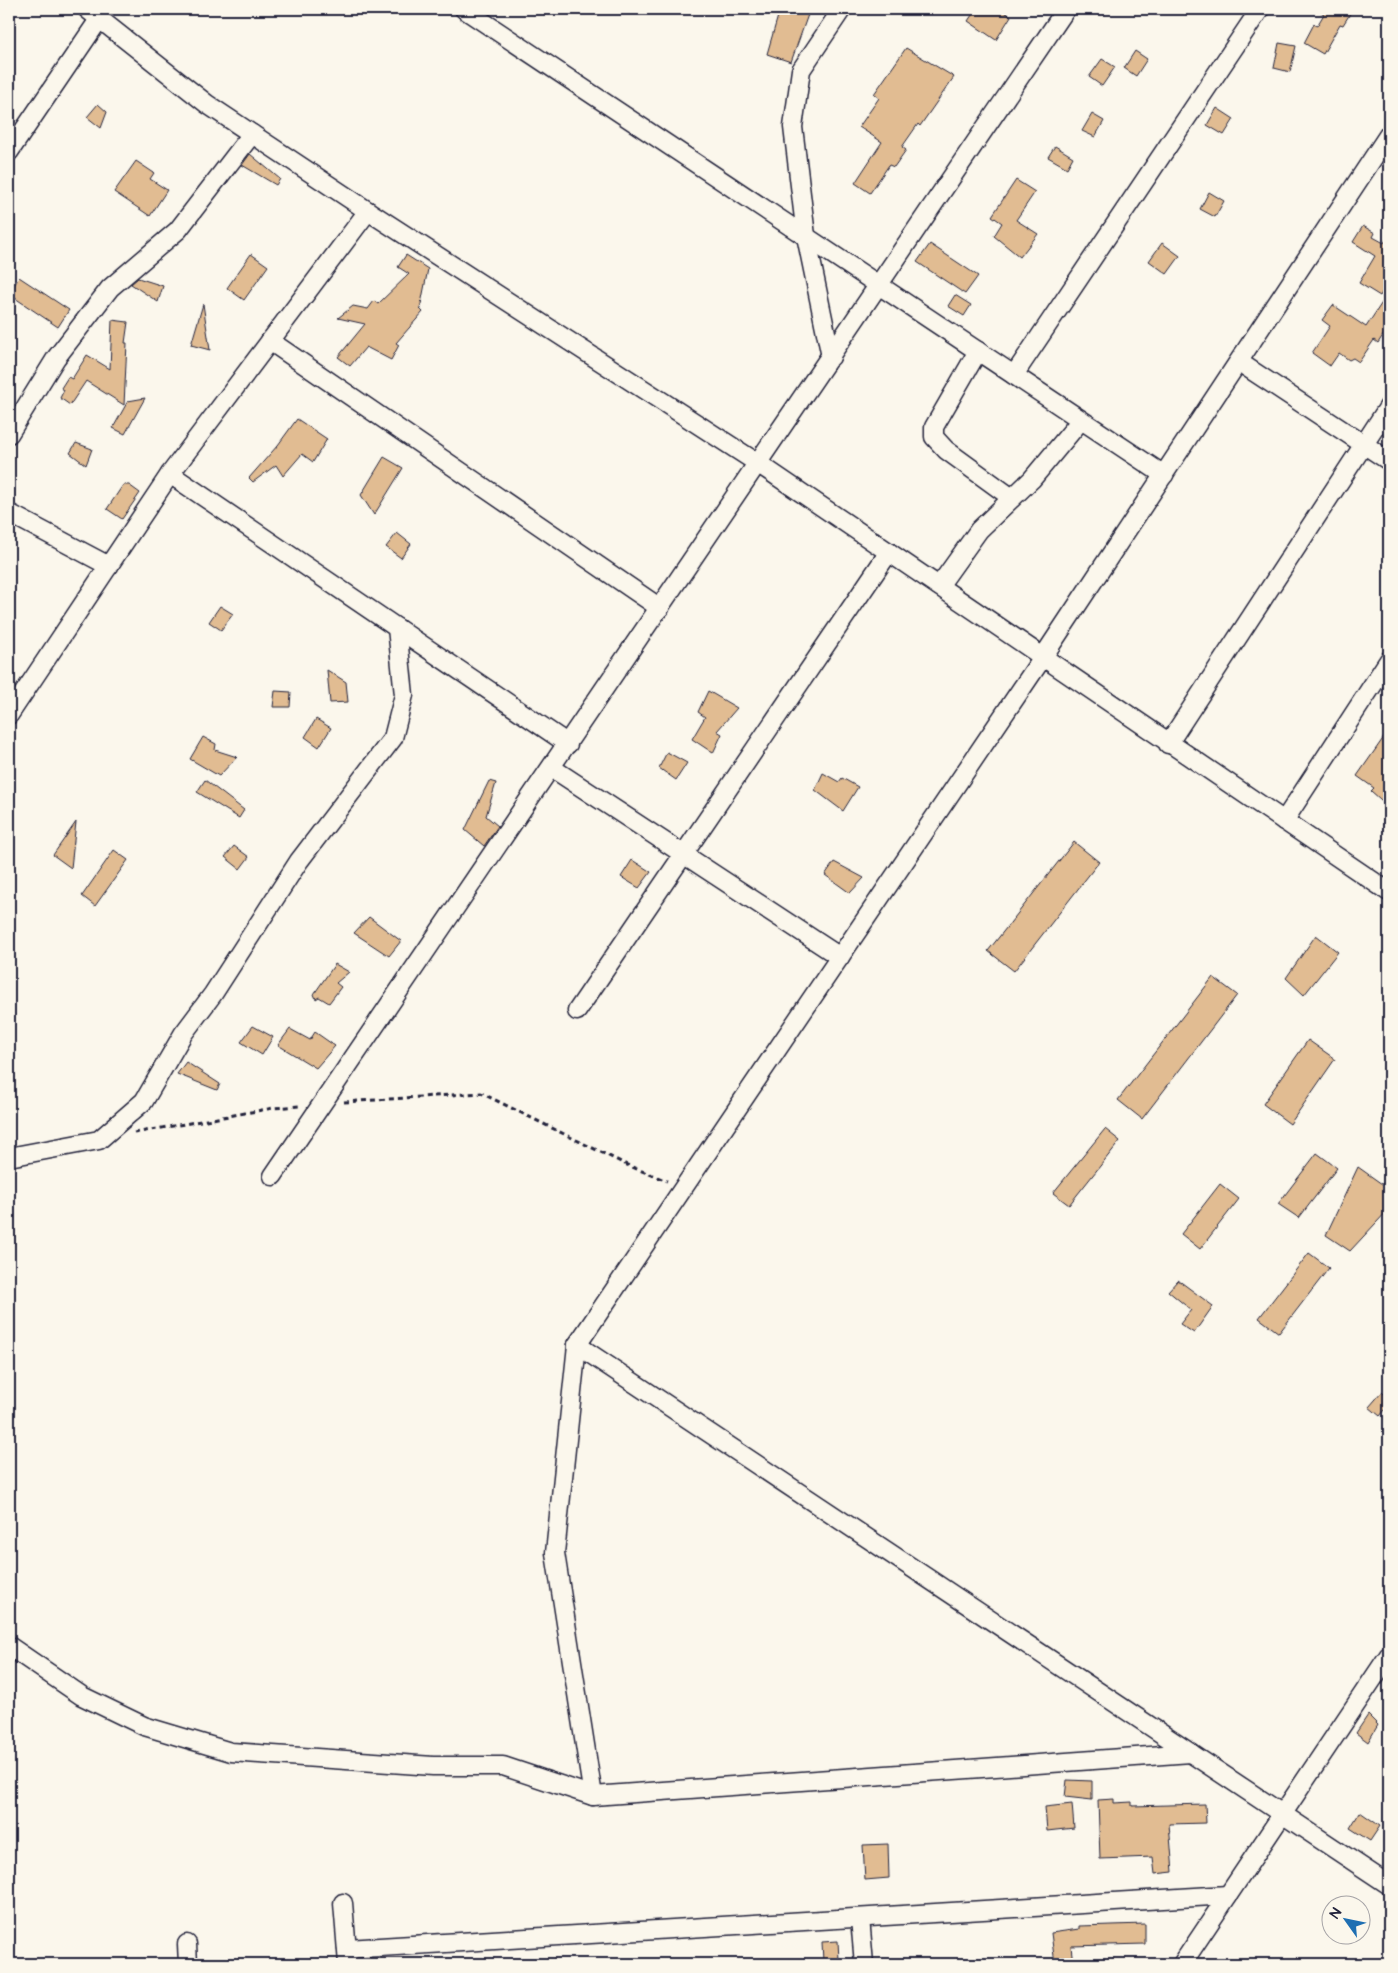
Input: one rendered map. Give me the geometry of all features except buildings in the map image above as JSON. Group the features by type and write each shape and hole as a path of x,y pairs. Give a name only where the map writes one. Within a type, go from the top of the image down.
{"street":[{"path":"464,9 1164,476"},
{"path":"831,357 806,236 793,127 801,70 842,9"},
{"path":"273,1176 1066,9"},
{"path":"1014,375 1260,9"},
{"path":"9,152 94,13 207,104 368,211 758,464 1168,744 1389,892"},
{"path":"9,434 56,358 110,288 178,230 252,134"},
{"path":"593,1796 555,1553 577,1345 1043,657 1389,134"},
{"path":"9,715 170,474 368,211"},
{"path":"270,341 660,608"},
{"path":"978,351 934,427 934,437 946,450 1012,498"},
{"path":"1239,362 1389,461"},
{"path":"1168,744 1389,406"},
{"path":"939,586 979,530 1032,479 1080,420"},
{"path":"170,474 568,744"},
{"path":"9,513 109,566"},
{"path":"577,1011 889,552"},
{"path":"9,1157 99,1140 144,1101 183,1034 213,994 300,861 393,738 404,695 397,628"},
{"path":"1284,821 1389,660"},
{"path":"552,768 840,957"},
{"path":"577,1345 1389,1885"},
{"path":"9,1646 82,1696 126,1718 144,1726 231,1752 433,1766 503,1766 593,1796 1191,1753"},
{"path":"1182,1964 1389,1655"},
{"path":"343,1903 347,1956 860,1918 1228,1896"},
{"path":"860,1918 864,1964"},
{"path":"187,1944 188,1964"}],"path":[{"path":"128,1134 273,1108 481,1093 627,1166 684,1187"}]}
